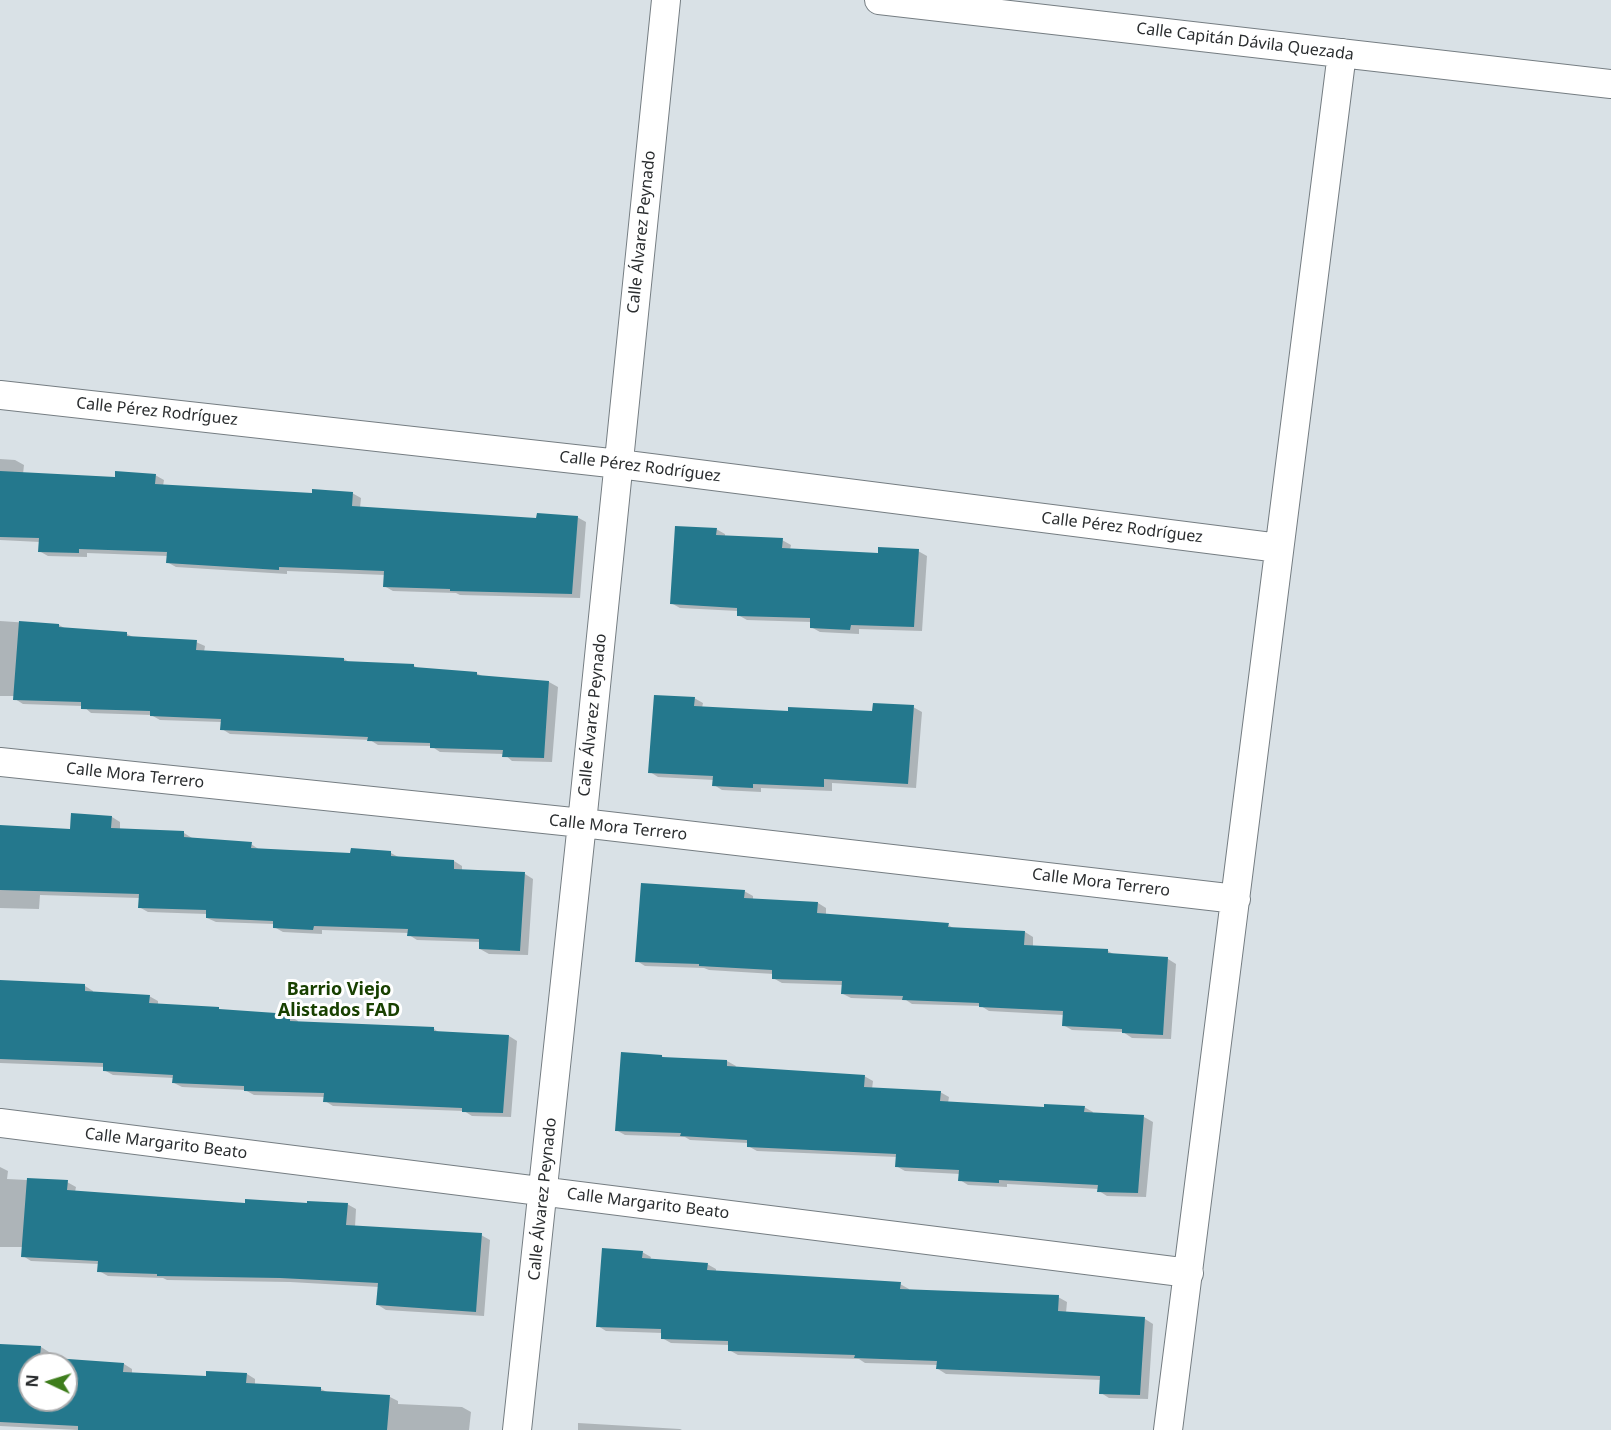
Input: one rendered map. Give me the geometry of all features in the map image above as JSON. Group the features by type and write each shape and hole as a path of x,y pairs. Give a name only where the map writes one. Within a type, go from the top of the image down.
{"lane":[{"name":"Calle Álvarez Peynado","path":"517,1430 544,1191 666,0"},
{"name":"Calle Capitán Dávila Quezada","path":"879,0 1611,84"},
{"path":"1168,1430 1342,53"},
{"name":"Calle Pérez Rodríguez","path":"0,395 619,464 1279,548"},
{"name":"Calle Mora Terrero","path":"0,762 582,823 1236,899"},
{"name":"Calle Margarito Beato","path":"0,1123 1189,1273"}],"building":[{"path":"0,471 115,477 115,471 156,474 155,484 312,493 312,489 353,492 352,506 536,518 537,513 578,516 572,594 383,587 384,571 279,567 279,570 166,563 167,552 79,549 79,553 38,552 39,538 0,537"},
{"path":"675,526 717,528 716,535 783,538 782,548 878,553 878,547 919,549 914,627 851,625 850,630 810,628 810,618 737,616 737,608 670,604"},
{"path":"19,621 59,624 59,627 127,632 127,636 197,640 196,650 414,664 414,667 477,672 477,675 549,681 544,758 502,757 503,750 430,748 430,743 367,741 368,737 220,730 221,719 150,716 150,711 81,709 81,702 13,700"},
{"path":"654,695 695,697 694,706 788,711 788,707 872,711 873,703 914,705 908,784 824,779 824,787 753,784 753,788 712,786 713,776 648,773"},
{"path":"71,813 112,816 111,828 184,831 184,837 252,842 251,848 350,853 351,848 391,851 391,856 454,860 454,869 525,872 520,951 479,949 479,939 407,936 408,929 314,926 313,930 273,928 273,921 206,918 206,910 138,908 139,894 0,890 0,825 70,829"},
{"path":"641,883 745,890 744,898 818,902 817,913 949,923 948,927 1025,931 1024,945 1108,949 1108,953 1168,957 1163,1035 1122,1033 1122,1029 1062,1026 1063,1011 979,1007 979,1003 902,1000 903,996 841,994 842,981 772,979 772,970 635,962"},
{"path":"0,980 85,984 85,991 150,995 149,1003 290,1014 290,1021 434,1027 434,1031 509,1035 503,1113 462,1112 462,1108 323,1102 324,1093 244,1091 244,1086 172,1083 173,1075 103,1071 103,1063 0,1059"},
{"path":"621,1052 662,1055 662,1057 727,1060 727,1066 865,1075 864,1087 941,1091 940,1101 1044,1107 1044,1104 1085,1106 1084,1112 1144,1115 1138,1193 1097,1192 1098,1185 999,1180 999,1183 958,1181 959,1170 895,1167 896,1154 747,1147 747,1140 680,1136 681,1133 615,1131"},
{"path":"27,1178 68,1180 67,1190 245,1203 245,1199 348,1203 346,1225 482,1233 476,1312 376,1305 378,1283 97,1272 98,1261 21,1257"},
{"path":"602,1248 643,1251 642,1258 708,1263 707,1270 901,1282 900,1289 1059,1295 1058,1311 1145,1317 1140,1395 1099,1394 1100,1376 936,1369 937,1361 854,1358 855,1355 728,1351 728,1341 661,1339 661,1329 596,1327"},
{"path":"0,1344 41,1346 40,1352 18,1352 18,1412 78,1412 78,1360 124,1363 123,1372 206,1376 206,1371 247,1373 246,1383 321,1387 321,1391 390,1395 387,1430 78,1430 78,1426 0,1422"}],"district":[{"name":"Barrio Viejo Alistados FAD","path":"339,1000"}]}
